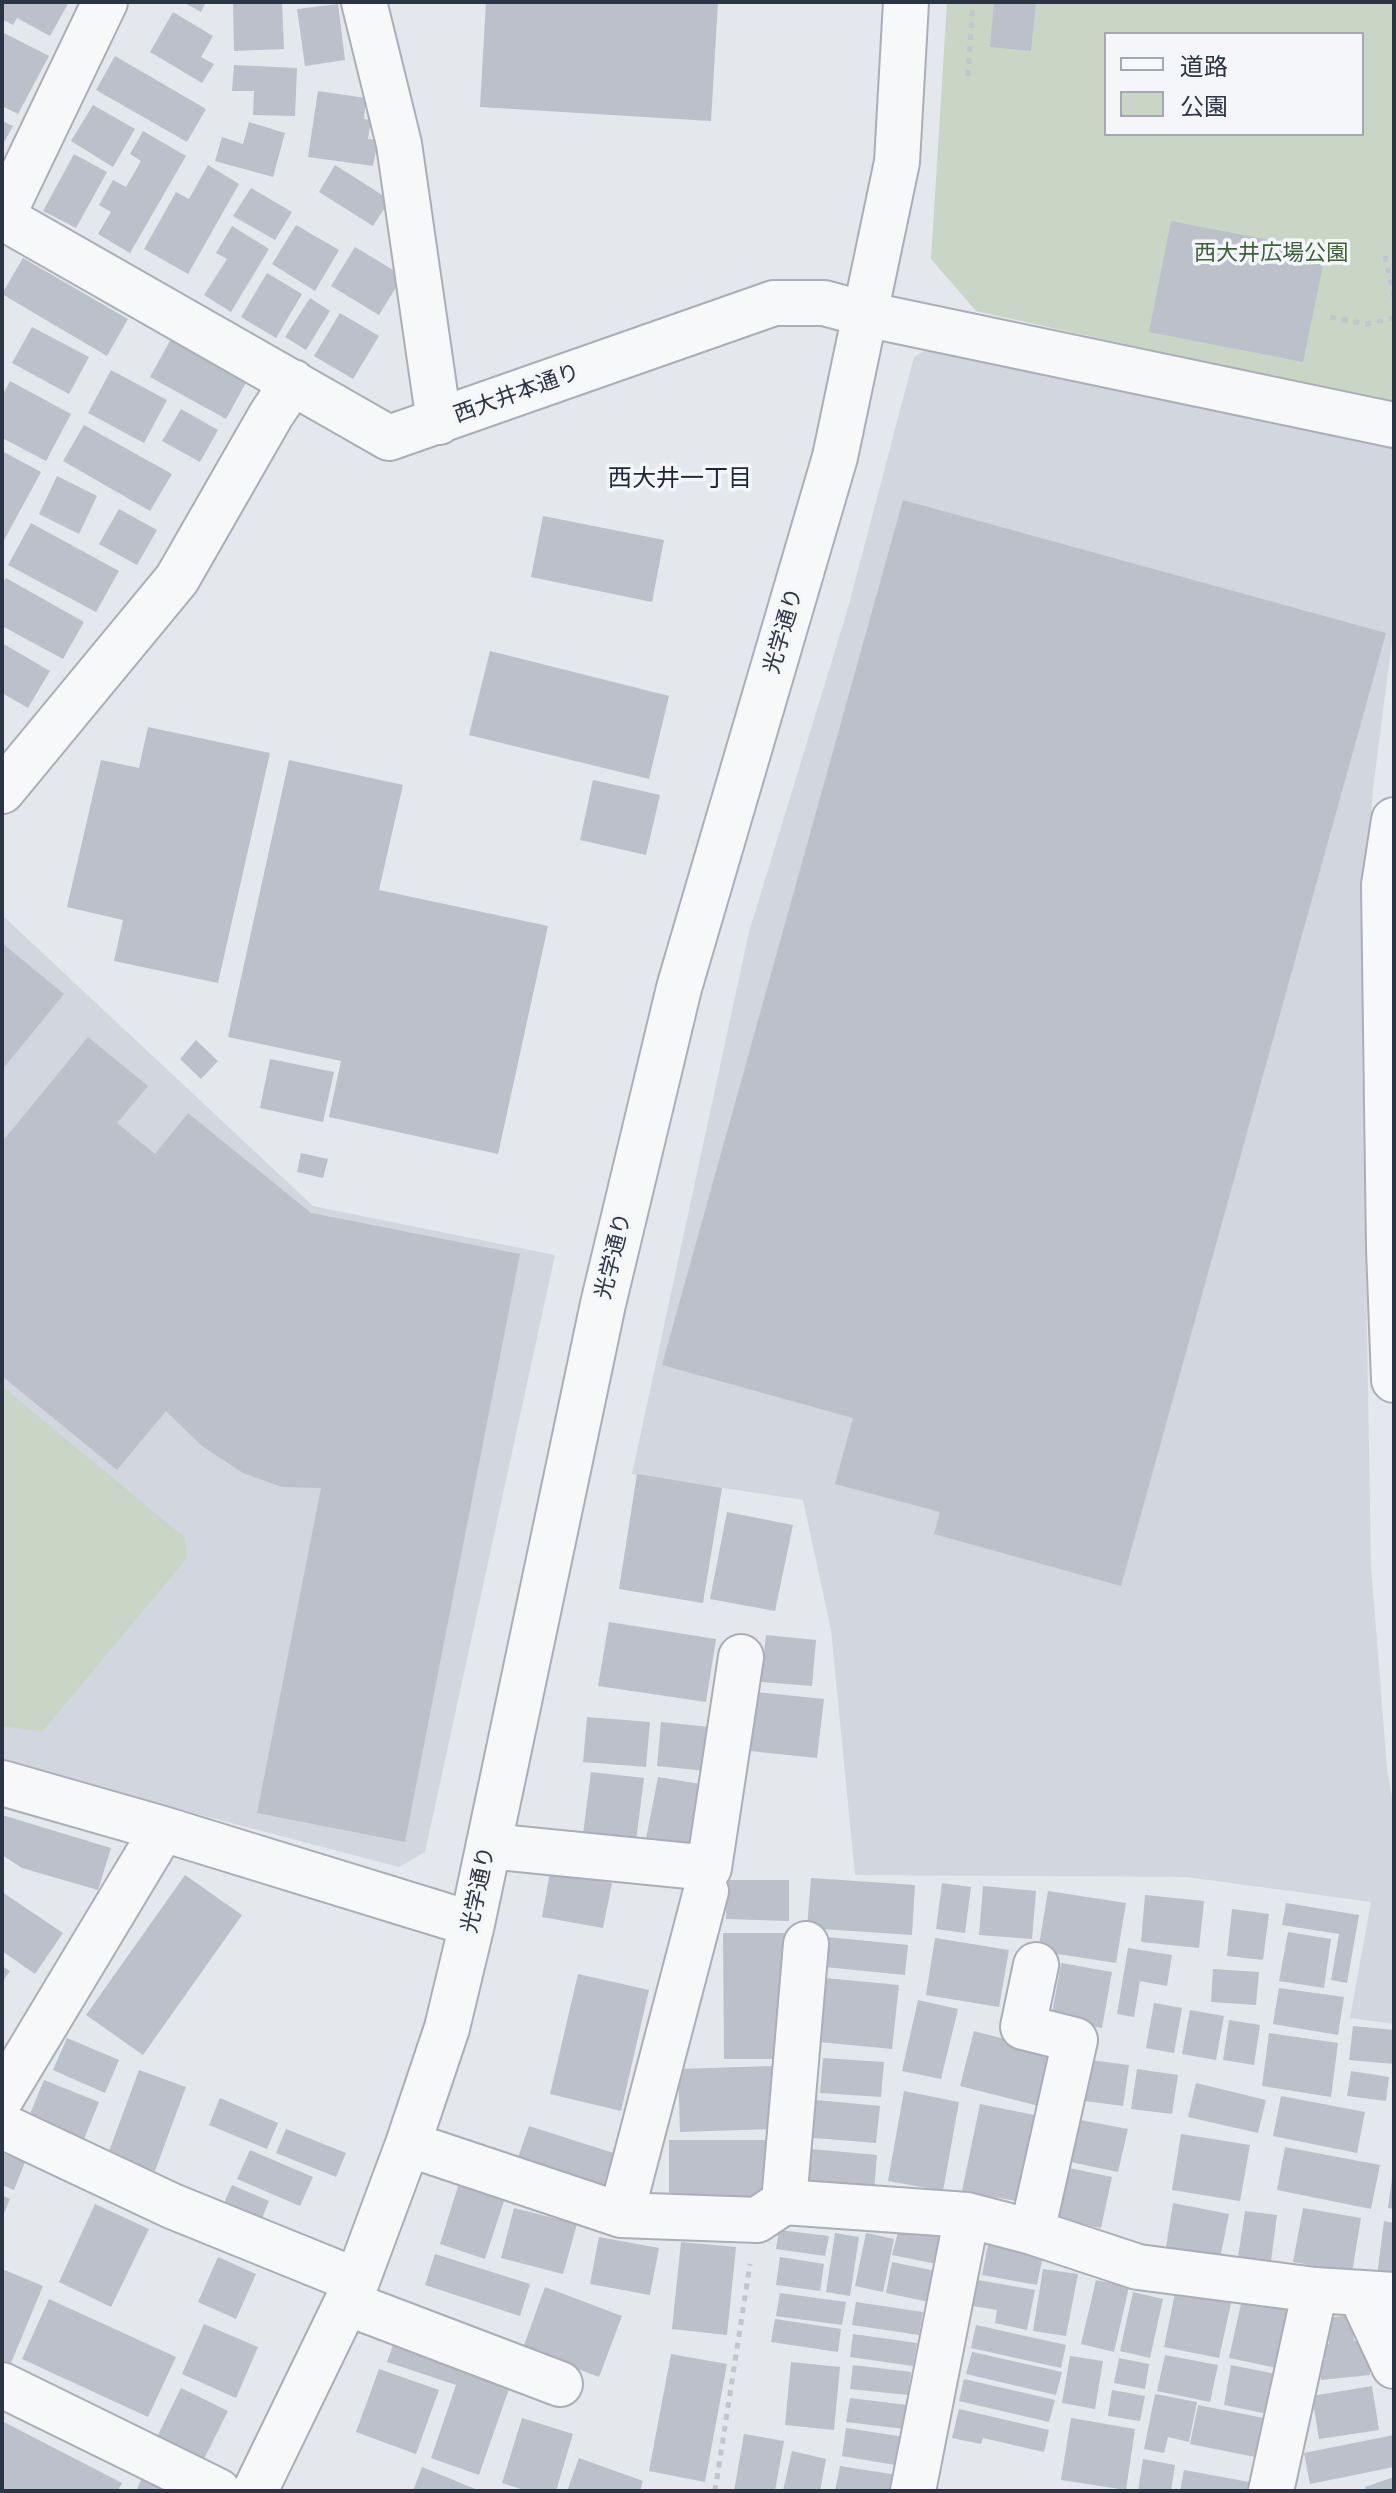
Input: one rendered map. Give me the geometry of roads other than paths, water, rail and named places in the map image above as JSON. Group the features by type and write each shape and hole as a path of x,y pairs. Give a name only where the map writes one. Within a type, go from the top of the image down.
{"street":[{"path":"105,2 2,217 389,438 439,422"},
{"name":"西大井本通り","path":"364,2 399,144 439,422 774,303 824,303 1394,425"},
{"name":"光学通り","path":"255,2491 352,2292 408,2144 447,2028 489,1846 603,1304 679,988 835,457 897,162 906,2"},
{"path":"2,791 177,579 293,382"},
{"path":"1394,820 1389,886 1394,1380"},
{"path":"489,1846 709,1868 741,1657"},
{"path":"2,1783 472,1924"},
{"path":"2,2097 163,1829"},
{"path":"621,2215 706,1891"},
{"path":"771,2211 806,1944"},
{"path":"1032,2232 1075,2040 1023,2027 1036,1965"},
{"path":"2,2126 352,2292 560,2384"},
{"path":"408,2144 621,2215 771,2211 967,2215 1032,2232 1138,2267 1315,2290 1377,2294 1394,2366"},
{"path":"913,2491 967,2215"},
{"path":"1271,2491 1315,2290"},
{"path":"2,2385 218,2491"}],"district":[{"name":"西大井一丁目","path":"680,479"}],"park label":[{"name":"西大井広場公園","path":"1271,254"}]}
